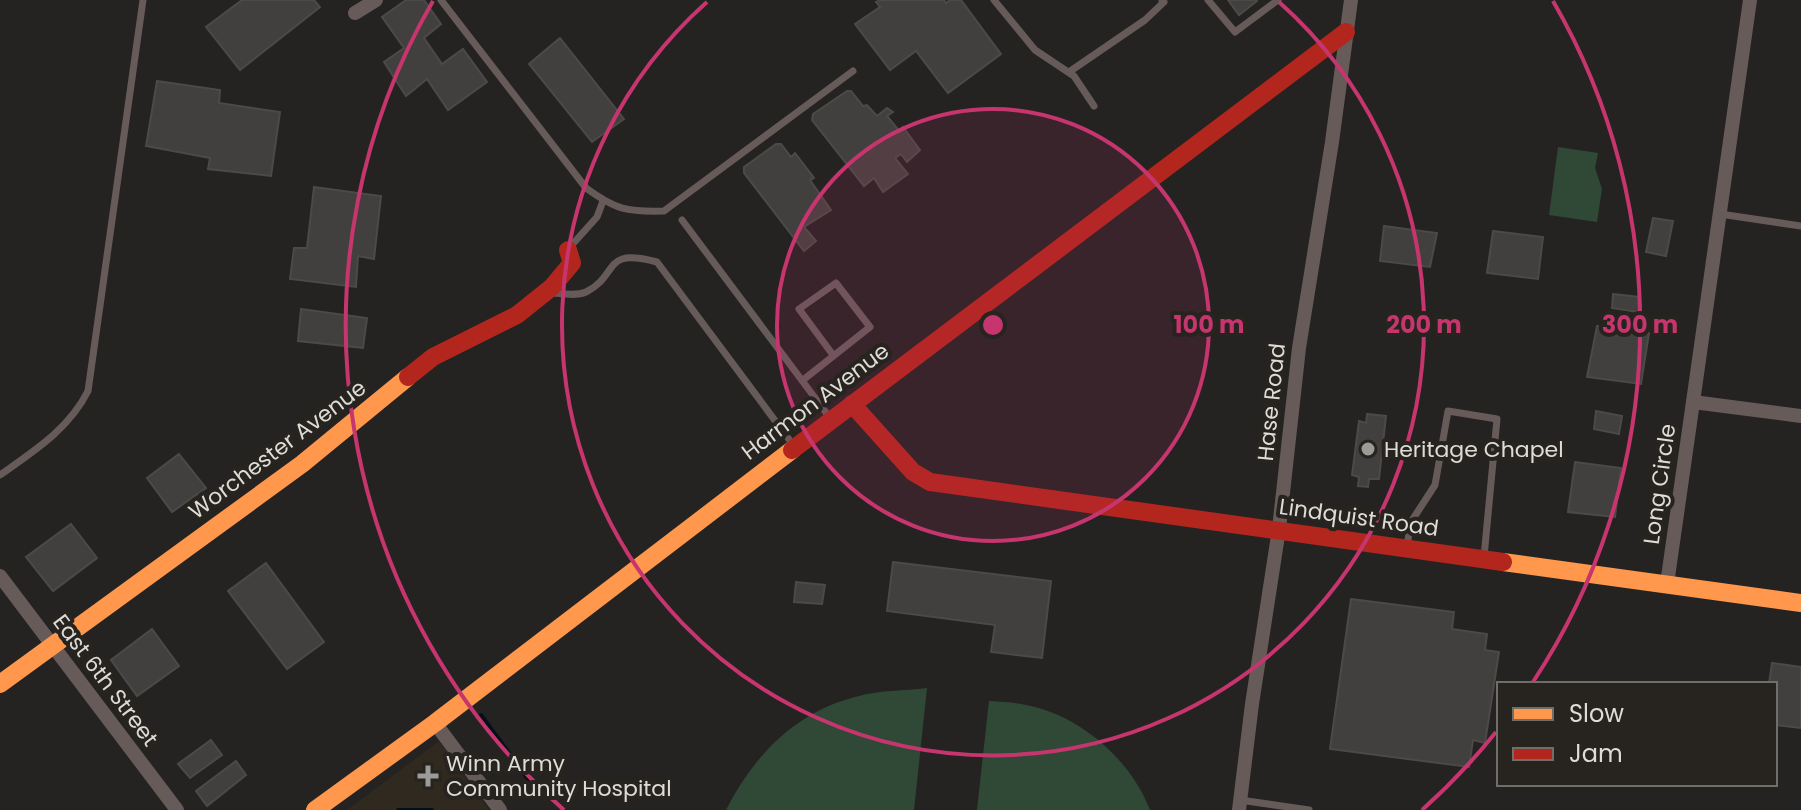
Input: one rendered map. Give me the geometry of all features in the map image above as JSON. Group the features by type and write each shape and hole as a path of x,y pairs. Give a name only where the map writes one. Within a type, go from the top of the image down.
{"street":[{"path":"355,13 376,0"},
{"name":"Hase Road","path":"1240,805 1266,601 1279,529 1299,348 1351,0"},
{"path":"1693,402 1750,0"},
{"name":"Harmon Avenue","path":"315,810 435,723 1346,32"},
{"name":"Worchester Avenue","path":"0,684 302,464 433,357 517,315 544,293 572,263 568,250"},
{"name":"Long Circle","path":"1667,584 1693,402 1801,416"},
{"name":"Lindquist Road","path":"852,404 913,472 930,482 1801,603"},
{"name":"East 6th Street","path":"0,576 177,810"},
{"path":"435,723 500,810"}],"lane":[{"path":"0,475 49,441 80,408 88,391 143,0"},
{"path":"441,0 586,188 609,206 636,212 664,211 853,71"},
{"path":"994,0 1035,50 1074,76 1094,106"},
{"path":"1069,72 1145,20 1164,2 1162,0"},
{"path":"1208,0 1235,32 1278,0"},
{"path":"568,250 597,217 603,201"},
{"path":"1720,214 1801,226"},
{"path":"682,220 831,420"},
{"path":"544,293 583,293 599,283 610,267 622,258 640,257 657,262 795,447"},
{"path":"803,380 870,327 836,283 799,309 833,355"},
{"path":"1407,548 1411,522 1435,485 1448,411 1497,419 1484,559"},
{"path":"1240,805 1309,810"}],"shaded area":[{"name":"Winn Army Community Hospital","path":"439,741 489,810 347,810"}],"green space":[{"path":"1558,147 1598,153 1595,168 1602,189 1597,222 1549,215"},
{"path":"927,688 914,810 726,810 764,754 779,738 816,712 867,694"},
{"path":"989,701 1046,710 1084,729 1117,757 1150,810 977,810"}],"building":[{"path":"242,0 314,0 320,7 240,70 206,27"},
{"path":"406,0 424,0 441,24 424,38 442,64 463,49 487,82 448,110 427,79 406,96 384,62 404,48 382,17"},
{"path":"944,0 946,3 961,0 1001,54 948,93 916,51 890,70 855,24 880,7 876,2"},
{"path":"1228,0 1256,0 1257,1 1239,15"},
{"path":"560,38 624,119 592,142 529,64"},
{"path":"157,81 220,90 219,103 280,112 271,176 208,169 210,158 146,146"},
{"path":"851,91 863,106 867,105 877,116 887,108 893,112 887,116 900,132 903,127 920,150 907,162 901,154 895,158 908,174 883,192 874,178 864,186 812,120 813,114"},
{"path":"776,144 781,144 791,157 795,153 814,178 810,180 831,210 804,227 816,241 804,251 744,173 744,167"},
{"path":"314,187 381,196 374,259 358,256 356,287 290,279 294,248 307,248"},
{"path":"1653,218 1673,221 1666,256 1646,252"},
{"path":"1384,226 1437,233 1430,267 1380,261"},
{"path":"1493,231 1543,237 1538,279 1487,273"},
{"path":"1613,294 1639,297 1638,312 1612,308"},
{"path":"301,309 367,318 363,348 298,341"},
{"path":"1597,326 1649,333 1641,384 1587,377"},
{"path":"1596,411 1622,416 1619,434 1594,429"},
{"path":"1367,414 1386,416 1379,479 1369,479 1368,487 1358,486 1359,477 1352,475 1359,421 1366,423"},
{"path":"179,454 206,488 172,512 147,478"},
{"path":"1575,462 1621,468 1615,517 1568,512"},
{"path":"71,524 97,558 53,591 26,557"},
{"path":"893,562 1051,581 1042,658 991,652 995,625 887,611"},
{"path":"266,563 324,642 287,669 228,591"},
{"path":"796,582 825,585 822,604 794,602"},
{"path":"1351,599 1454,612 1452,629 1487,634 1485,650 1499,652 1485,743 1473,740 1469,767 1330,749"},
{"path":"152,629 179,666 137,696 111,660"},
{"path":"1772,663 1801,667 1801,728 1777,725 1777,682 1769,682"},
{"path":"211,740 222,755 190,778 178,764"},
{"path":"236,761 246,775 207,806 196,791"}],"waterway":[{"path":"481,715 539,794"},
{"path":"398,810 432,810"}],"traffic: slow":[{"path":"0,684 302,464 408,377"},
{"path":"315,810 435,723 792,450"},
{"path":"1503,562 1801,603"}],"traffic: jam":[{"path":"792,450 1346,32"},
{"path":"408,377 433,357 517,315 552,287 572,263 568,250"},
{"path":"852,404 913,472 930,482 1503,562"}],"place":[{"name":"Heritage Chapel","path":"1368,449"},
{"name":"Winn Army Community Hospital","path":"428,776"}]}
